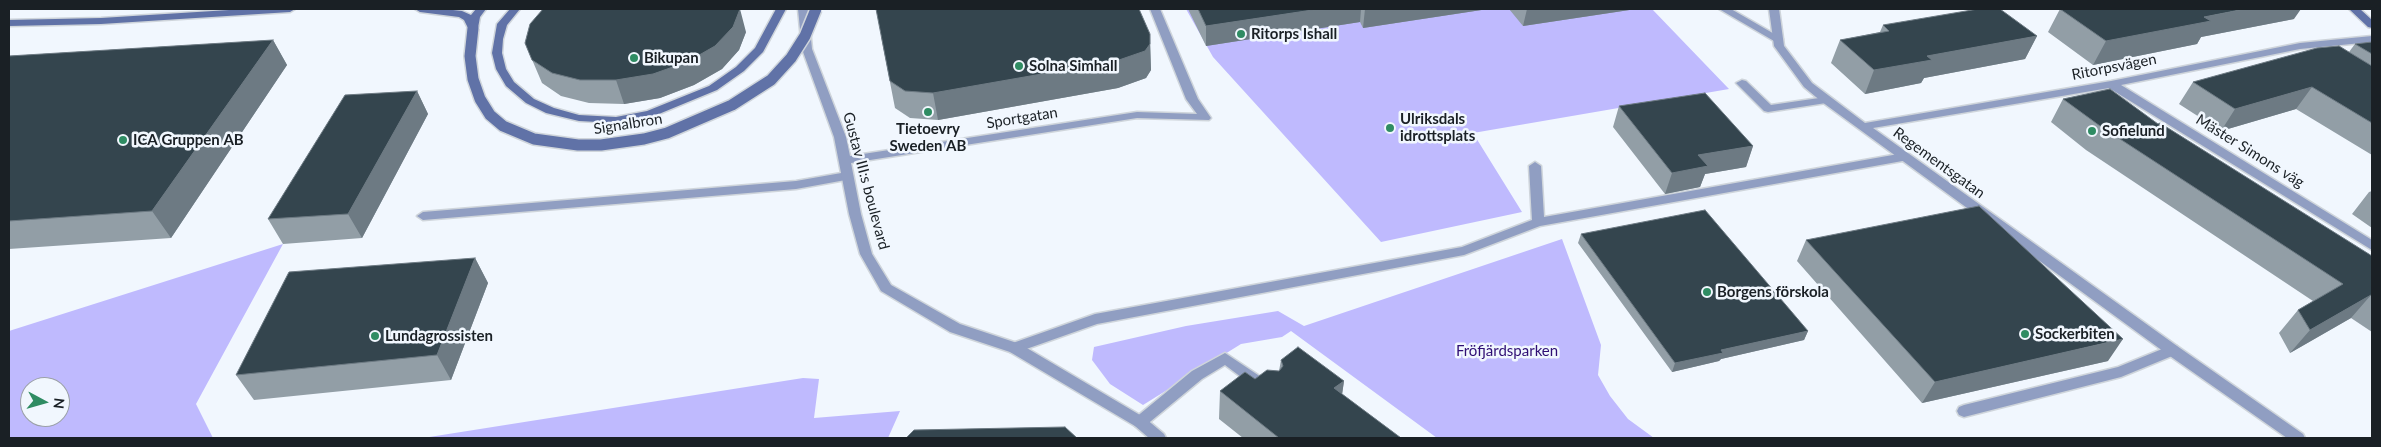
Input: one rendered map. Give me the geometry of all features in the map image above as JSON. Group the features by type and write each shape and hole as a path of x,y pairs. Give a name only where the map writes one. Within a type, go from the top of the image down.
{"street":[{"path":"128,20 205,9"},
{"path":"9,22 128,20 290,9"},
{"path":"420,9 462,14 468,18 473,28"},
{"name":"Signalbron","path":"481,9 475,17 470,56 473,79 480,99 490,115 516,133 534,139 578,145 601,145 667,134 732,105 771,80 791,58 804,36 816,9"},
{"name":"Signalbron","path":"515,9 502,24 497,53 500,69 510,84 530,101 550,112 579,118 616,120 650,114 713,88 740,69 759,50 781,9"},
{"name":"Gustav III:s boulevard","path":"804,9 807,49 830,107 866,254 886,288 955,328 1015,348 1140,422 1159,438"},
{"name":"Sportgatan","path":"844,160 1137,115 1205,118 1192,99 1155,9"},
{"path":"1724,9 1778,39"},
{"name":"Regementsgatan","path":"1774,9 1779,46 1808,85 1826,100 2172,350 2298,438"},
{"path":"2354,9 2372,24"},
{"name":"Ritorpsvägen","path":"1861,127 2111,84 2300,46 2372,39"},
{"path":"2300,46 2316,56"},
{"path":"1742,83 1768,109 1826,100"},
{"name":"Mäster Simons väg","path":"2111,84 2372,246"},
{"path":"1015,348 1095,320 1464,251 1538,222 1904,157"},
{"path":"1535,166 1538,222"},
{"path":"423,216 796,185 847,176"},
{"path":"1964,411 2120,372 2172,350"},
{"path":"1140,422 1197,375 1225,358 1272,393"}],"green space":[{"name":"Ulriksdals idrottsplats","path":"1186,9 1652,9 1729,89 1473,133 1522,212 1381,242 1213,57"},
{"name":"Fröfjärdsparken","path":"1562,239 1601,345 1598,375 1610,396 1628,419 1654,438 1437,438 1291,331 1282,337 1241,344 1143,405 1110,384 1092,360 1094,347 1186,326 1278,311 1304,326"},
{"path":"283,244 196,404 213,438 9,438 9,331"},
{"path":"803,378 819,379 814,418 900,411 888,438 423,438"}],"building":[{"name":"Bikupan","path":"543,9 740,9 733,27 715,46 687,62 653,74 616,80 580,80 552,73 532,60 525,43 530,24"},
{"name":"Solna Simhall","path":"876,9 1139,9 1150,34 1150,44 1145,51 1116,61 933,93 905,91 890,81"},
{"path":"1198,9 1319,9 1206,26"},
{"path":"1978,9 2000,9 2037,36 1927,56 1932,60 1874,70 1840,40 1889,31 1883,25"},
{"path":"2060,9 2245,9 2204,17 2211,21 2106,41"},
{"name":"ICA Gruppen AB","path":"273,40 152,211 9,221 9,56"},
{"path":"2372,42 2372,54 2355,44"},
{"path":"2339,46 2372,66 2372,123 2312,87 2235,109 2193,82 2317,48"},
{"path":"2110,89 2158,124 2160,123 2372,256 2372,295 2310,330 2298,310 2343,284 2100,126 2063,99"},
{"path":"417,91 348,214 268,219 345,95"},
{"path":"1705,93 1753,146 1698,155 1708,166 1672,173 1619,106"},
{"path":"1979,206 2123,339 1935,382 1806,240"},
{"path":"1705,210 1808,331 1721,350 1723,353 1675,363 1581,234"},
{"path":"475,258 437,355 236,375 289,272"},
{"path":"1298,347 1344,381 1334,388 1401,438 1279,438 1220,391 1245,372 1255,379 1267,370 1279,371 1283,366 1281,360"},
{"path":"1065,427 1077,438 906,438 914,430"}],"place":[{"name":"Ritorps Ishall","path":"1241,34"},
{"name":"Bikupan","path":"634,58"},
{"name":"Solna Simhall","path":"1019,66"},
{"name":"Tietoevry Sweden AB","path":"928,112"},
{"name":"Ulriksdals idrottsplats","path":"1390,128"},
{"name":"Sofielund","path":"2092,131"},
{"name":"ICA Gruppen AB","path":"123,140"},
{"name":"Borgens förskola","path":"1707,292"},
{"name":"Sockerbiten","path":"2025,334"},
{"name":"Lundagrossisten","path":"375,336"}]}
